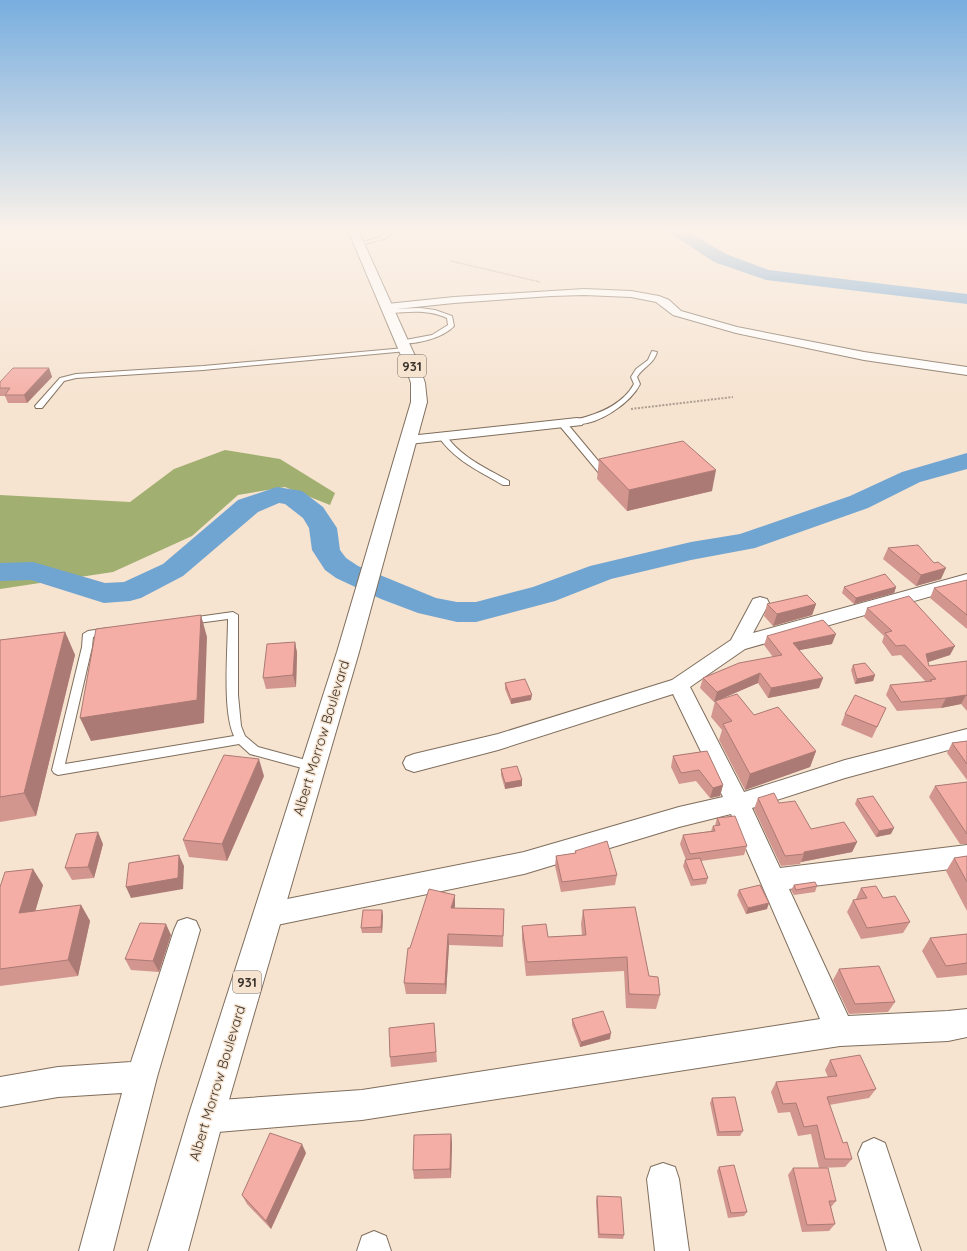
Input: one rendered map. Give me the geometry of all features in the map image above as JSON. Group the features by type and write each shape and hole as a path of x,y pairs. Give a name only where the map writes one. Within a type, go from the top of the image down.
{"highway":[{"name":"Albert Morrow Boulevard","path":"168,1251 206,1117 330,714 390,510 419,402 418,383 379,288"}],"street":[{"path":"388,309 454,300 551,293 584,292 631,294 658,299 665,302 677,313 736,330 864,356 967,371"},
{"path":"409,440 577,422"},
{"path":"414,763 498,742 598,712 679,684 738,644 967,580"},
{"path":"738,644 760,603"},
{"path":"679,684 738,802 840,1031"},
{"path":"267,915 524,863 679,817 738,802 845,769 967,737"},
{"path":"773,880 967,856"},
{"path":"96,1251 142,1077 187,930"},
{"path":"206,1117 362,1105 840,1031 967,1024"},
{"path":"0,1092 58,1082 142,1077"},
{"path":"874,1154 904,1251"},
{"path":"663,1179 672,1251"}],"lane":[{"path":"39,406 62,379 76,376 203,368 404,346 445,332 451,326 450,317 442,312 430,309 388,309"},
{"path":"577,422 598,418 611,411 634,391 637,384 634,377 636,372 649,364 654,352"},
{"path":"562,423 602,471"},
{"path":"442,436 453,450 506,484"},
{"path":"179,622 233,615 233,695 235,726 241,739 254,751 313,766"},
{"path":"118,630 88,634 87,647 58,770 241,739"}],"path":[{"path":"611,411 733,397"}],"green space":[{"path":"225,450 280,459 335,493 330,505 285,487 238,495 192,536 113,572 0,589 0,495 130,502 174,469"}],"building":[{"path":"13,368 49,368 24,395 5,395 10,388 0,388 0,382"},
{"path":"683,441 716,470 629,490 599,459"},
{"path":"918,545 934,563 938,562 946,568 921,575 888,548"},
{"path":"885,574 896,587 856,598 844,587"},
{"path":"967,580 967,615 934,588"},
{"path":"807,595 816,604 777,614 767,604"},
{"path":"909,596 955,646 926,654 929,666 967,661 967,696 901,702 890,685 932,681 930,680 936,679 905,645 896,646 885,633 892,631 867,608"},
{"path":"201,615 197,700 80,718 96,629"},
{"path":"823,620 836,634 793,643 823,678 771,688 760,673 717,692 703,678 739,663 782,655 767,636"},
{"path":"65,632 24,793 0,797 0,640"},
{"path":"295,642 293,675 263,678 267,644"},
{"path":"865,663 875,675 857,679 853,665"},
{"path":"525,679 532,695 511,699 505,683"},
{"path":"737,694 754,715 778,707 816,751 750,774 723,724 732,721 715,701"},
{"path":"855,695 886,708 877,727 845,714"},
{"path":"967,741 967,764 952,743"},
{"path":"707,751 723,785 713,788 699,770 681,773 673,756"},
{"path":"224,755 259,759 222,844 183,840"},
{"path":"517,766 522,780 505,783 501,769"},
{"path":"967,782 967,834 935,786"},
{"path":"774,793 779,803 795,801 811,829 844,822 857,842 804,852 804,854 785,856 758,798"},
{"path":"873,796 894,828 879,831 857,799"},
{"path":"735,816 747,846 690,854 683,835 715,831 713,826 720,825 717,818"},
{"path":"98,832 88,867 65,868 76,834"},
{"path":"607,841 617,875 562,882 556,856 576,853 575,851"},
{"path":"179,855 178,878 126,887 129,863"},
{"path":"967,856 967,882 954,858"},
{"path":"700,858 708,878 693,880 685,860"},
{"path":"33,869 19,913 81,905 68,960 0,969 0,887 5,872"},
{"path":"815,882 817,886 796,890 794,885"},
{"path":"760,885 769,903 748,908 739,890"},
{"path":"876,886 883,898 895,896 910,922 867,928 853,900 867,898 861,888"},
{"path":"429,889 455,895 451,908 504,909 503,936 448,934 445,984 404,983 408,948 410,948"},
{"path":"635,907 649,976 658,977 660,995 629,994 627,957 527,962 522,926 546,924 548,937 586,935 583,910"},
{"path":"363,910 382,910 381,927 361,928"},
{"path":"140,923 166,924 153,961 125,959"},
{"path":"967,934 967,963 946,966 930,938"},
{"path":"879,966 895,1002 855,1004 839,969"},
{"path":"603,1011 611,1033 581,1042 572,1019"},
{"path":"434,1023 436,1052 390,1057 389,1028"},
{"path":"860,1055 876,1089 827,1097 843,1143 847,1142 852,1159 825,1159 817,1125 804,1127 796,1103 783,1104 776,1082 837,1076 830,1060"},
{"path":"735,1097 743,1131 719,1132 712,1098"},
{"path":"270,1133 302,1144 266,1221 242,1195"},
{"path":"451,1134 450,1169 413,1170 414,1135"},
{"path":"734,1165 747,1212 731,1213 719,1167"},
{"path":"793,1168 828,1168 836,1201 829,1201 835,1224 807,1225"},
{"path":"597,1196 621,1197 624,1235 599,1234"}],"waterway":[{"path":"878,288 967,299"},
{"path":"0,572 33,571 104,593 130,591 173,570 248,506 277,495 293,497 313,513 323,528 326,550 335,564 347,572 392,592 429,606 457,612 476,612 544,594 601,572 691,551 745,542 859,502 911,477 967,461"}]}
